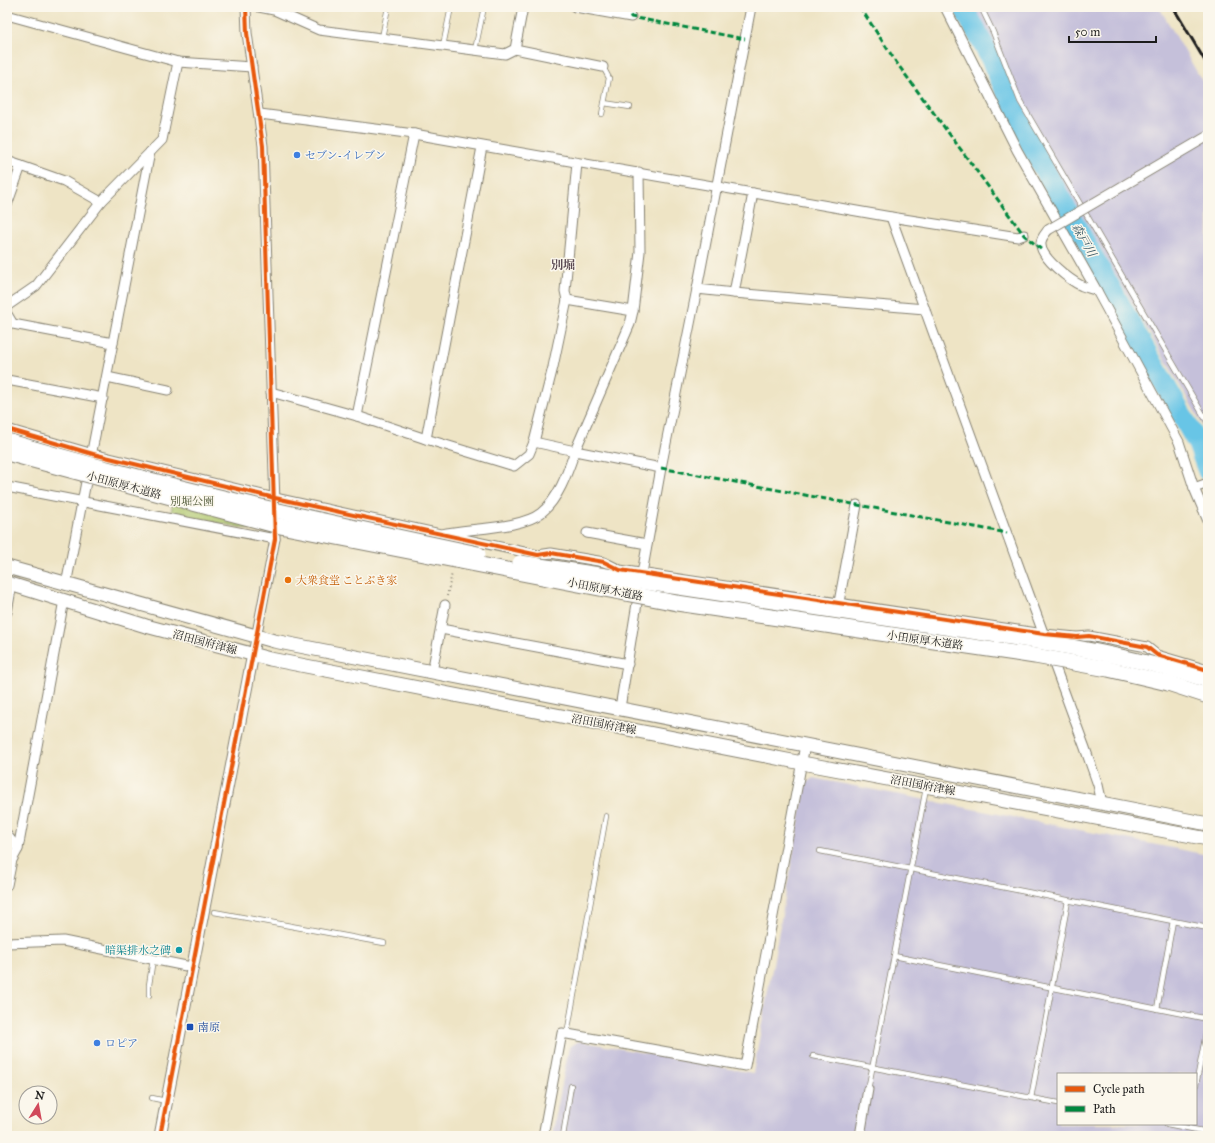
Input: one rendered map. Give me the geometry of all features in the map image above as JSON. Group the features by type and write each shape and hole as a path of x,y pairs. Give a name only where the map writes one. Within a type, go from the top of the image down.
{"highway":[{"name":"小田原厚木道路","path":"7,441 82,463 292,515 519,562 1037,641 1115,655 1173,669 1208,680"},
{"name":"小田原厚木道路","path":"7,454 275,525 677,603 1094,666 1168,683 1208,696"}],"main road":[{"name":"沼田国府津線","path":"7,567 66,585 257,637 1208,824"},
{"name":"沼田国府津線","path":"10,584 146,626 253,654 802,763 1208,839"}],"street":[{"path":"160,1136 191,967 276,539 263,146 260,114 247,33 246,7"},
{"path":"259,7 274,10 319,30 505,54 515,49 603,66"},
{"path":"515,49 523,7"},
{"path":"575,7 632,17"},
{"path":"620,708 661,468 751,7"},
{"path":"944,7 1017,150 1097,291 1179,442 1194,488 1208,521"},
{"path":"7,15 178,62 252,67"},
{"path":"7,306 36,286 101,202 162,140 178,62"},
{"path":"260,114 414,134 891,217 1018,237 1024,235"},
{"path":"357,416 414,134"},
{"path":"1097,291 1084,287 1075,282 1048,260 1042,250 1041,244 1043,236 1048,230 1208,136"},
{"path":"426,439 482,147"},
{"path":"66,585 84,502 150,152"},
{"path":"7,161 64,181 101,202"},
{"path":"271,392 357,416 514,466 529,454 534,442 553,367 567,300 565,291 577,163"},
{"path":"7,205 21,166"},
{"path":"440,535 460,530 514,523 541,513 561,485 630,324 640,252 639,172"},
{"path":"734,293 753,193"},
{"path":"891,217 1044,634 1055,671 1062,685 1093,770 1102,803"},
{"path":"697,289 925,309"},
{"path":"567,300 633,311"},
{"path":"7,314 13,324 113,343"},
{"path":"107,377 168,390"},
{"path":"7,380 103,398"},
{"path":"7,428 93,454 275,498 440,535 538,555 551,553 604,562 620,570 1044,634 1077,637 1089,636 1147,647 1157,655 1208,670"},
{"path":"534,442 661,468"},
{"path":"1194,488 1208,483"},
{"path":"7,487 276,539"},
{"path":"839,602 857,505"},
{"path":"587,533 647,544"},
{"path":"7,612 10,584"},
{"path":"7,885 12,860 18,849 64,600"},
{"path":"432,672 445,605"},
{"path":"441,629 628,664"},
{"path":"543,1136 562,1033 745,1066 805,745"},
{"path":"7,836 18,849"},
{"path":"7,943 64,941 191,967"},
{"path":"860,1136 868,1089"}],"lane":[{"path":"382,38 388,7"},
{"path":"443,46 451,7"},
{"path":"475,50 484,7"},
{"path":"981,7 993,32 1020,101 1208,423"},
{"path":"602,114 609,78 603,66"},
{"path":"604,103 630,107"},
{"path":"868,1089 926,786"},
{"path":"568,1034 606,816"},
{"path":"820,850 1208,928"},
{"path":"1031,1098 1068,900"},
{"path":"214,912 384,943"},
{"path":"1157,1009 1173,921"},
{"path":"894,956 1208,1019"},
{"path":"150,996 149,985 153,959"},
{"path":"1197,1080 1208,1023"},
{"path":"813,1056 1057,1103"},
{"path":"563,1136 571,1086"},
{"path":"152,1098 166,1101"},
{"path":"1178,1125 1188,1126 1208,1132"}],"shaded area":[{"path":"961,7 1159,7 1208,91 1208,434"},
{"path":"813,778 1208,855 1208,1136 552,1136 569,1047 579,1041 753,1073 806,783"}],"green space":[{"name":"別堀公園","path":"176,479 270,503 270,533 171,514"}],"waterway":[{"name":"森戸川","path":"963,7 989,55 1032,148 1198,444 1208,471"}],"railway":[{"path":"1173,7 1208,66"}],"marked path":[{"path":"627,7 631,17 745,39"},
{"path":"860,7 896,62 1024,235 1042,250"},
{"path":"661,468 1007,533"}],"cycle path":[{"path":"160,1136 275,539 263,146 247,33 246,7"},
{"path":"7,429 93,454 275,498 538,555 551,553 604,562 620,570 1044,634 1077,637 1089,636 1147,647 1157,655 1208,670"}],"place":[{"name":"セブン-イレブン","path":"297,155"},
{"name":"大衆食堂 ことぶき家","path":"288,580"},
{"name":"暗渠排水之碑","path":"179,950"},
{"name":"南原","path":"190,1027"},
{"name":"ロピア","path":"97,1043"}],"district":[{"name":"別堀","path":"563,265"}]}
